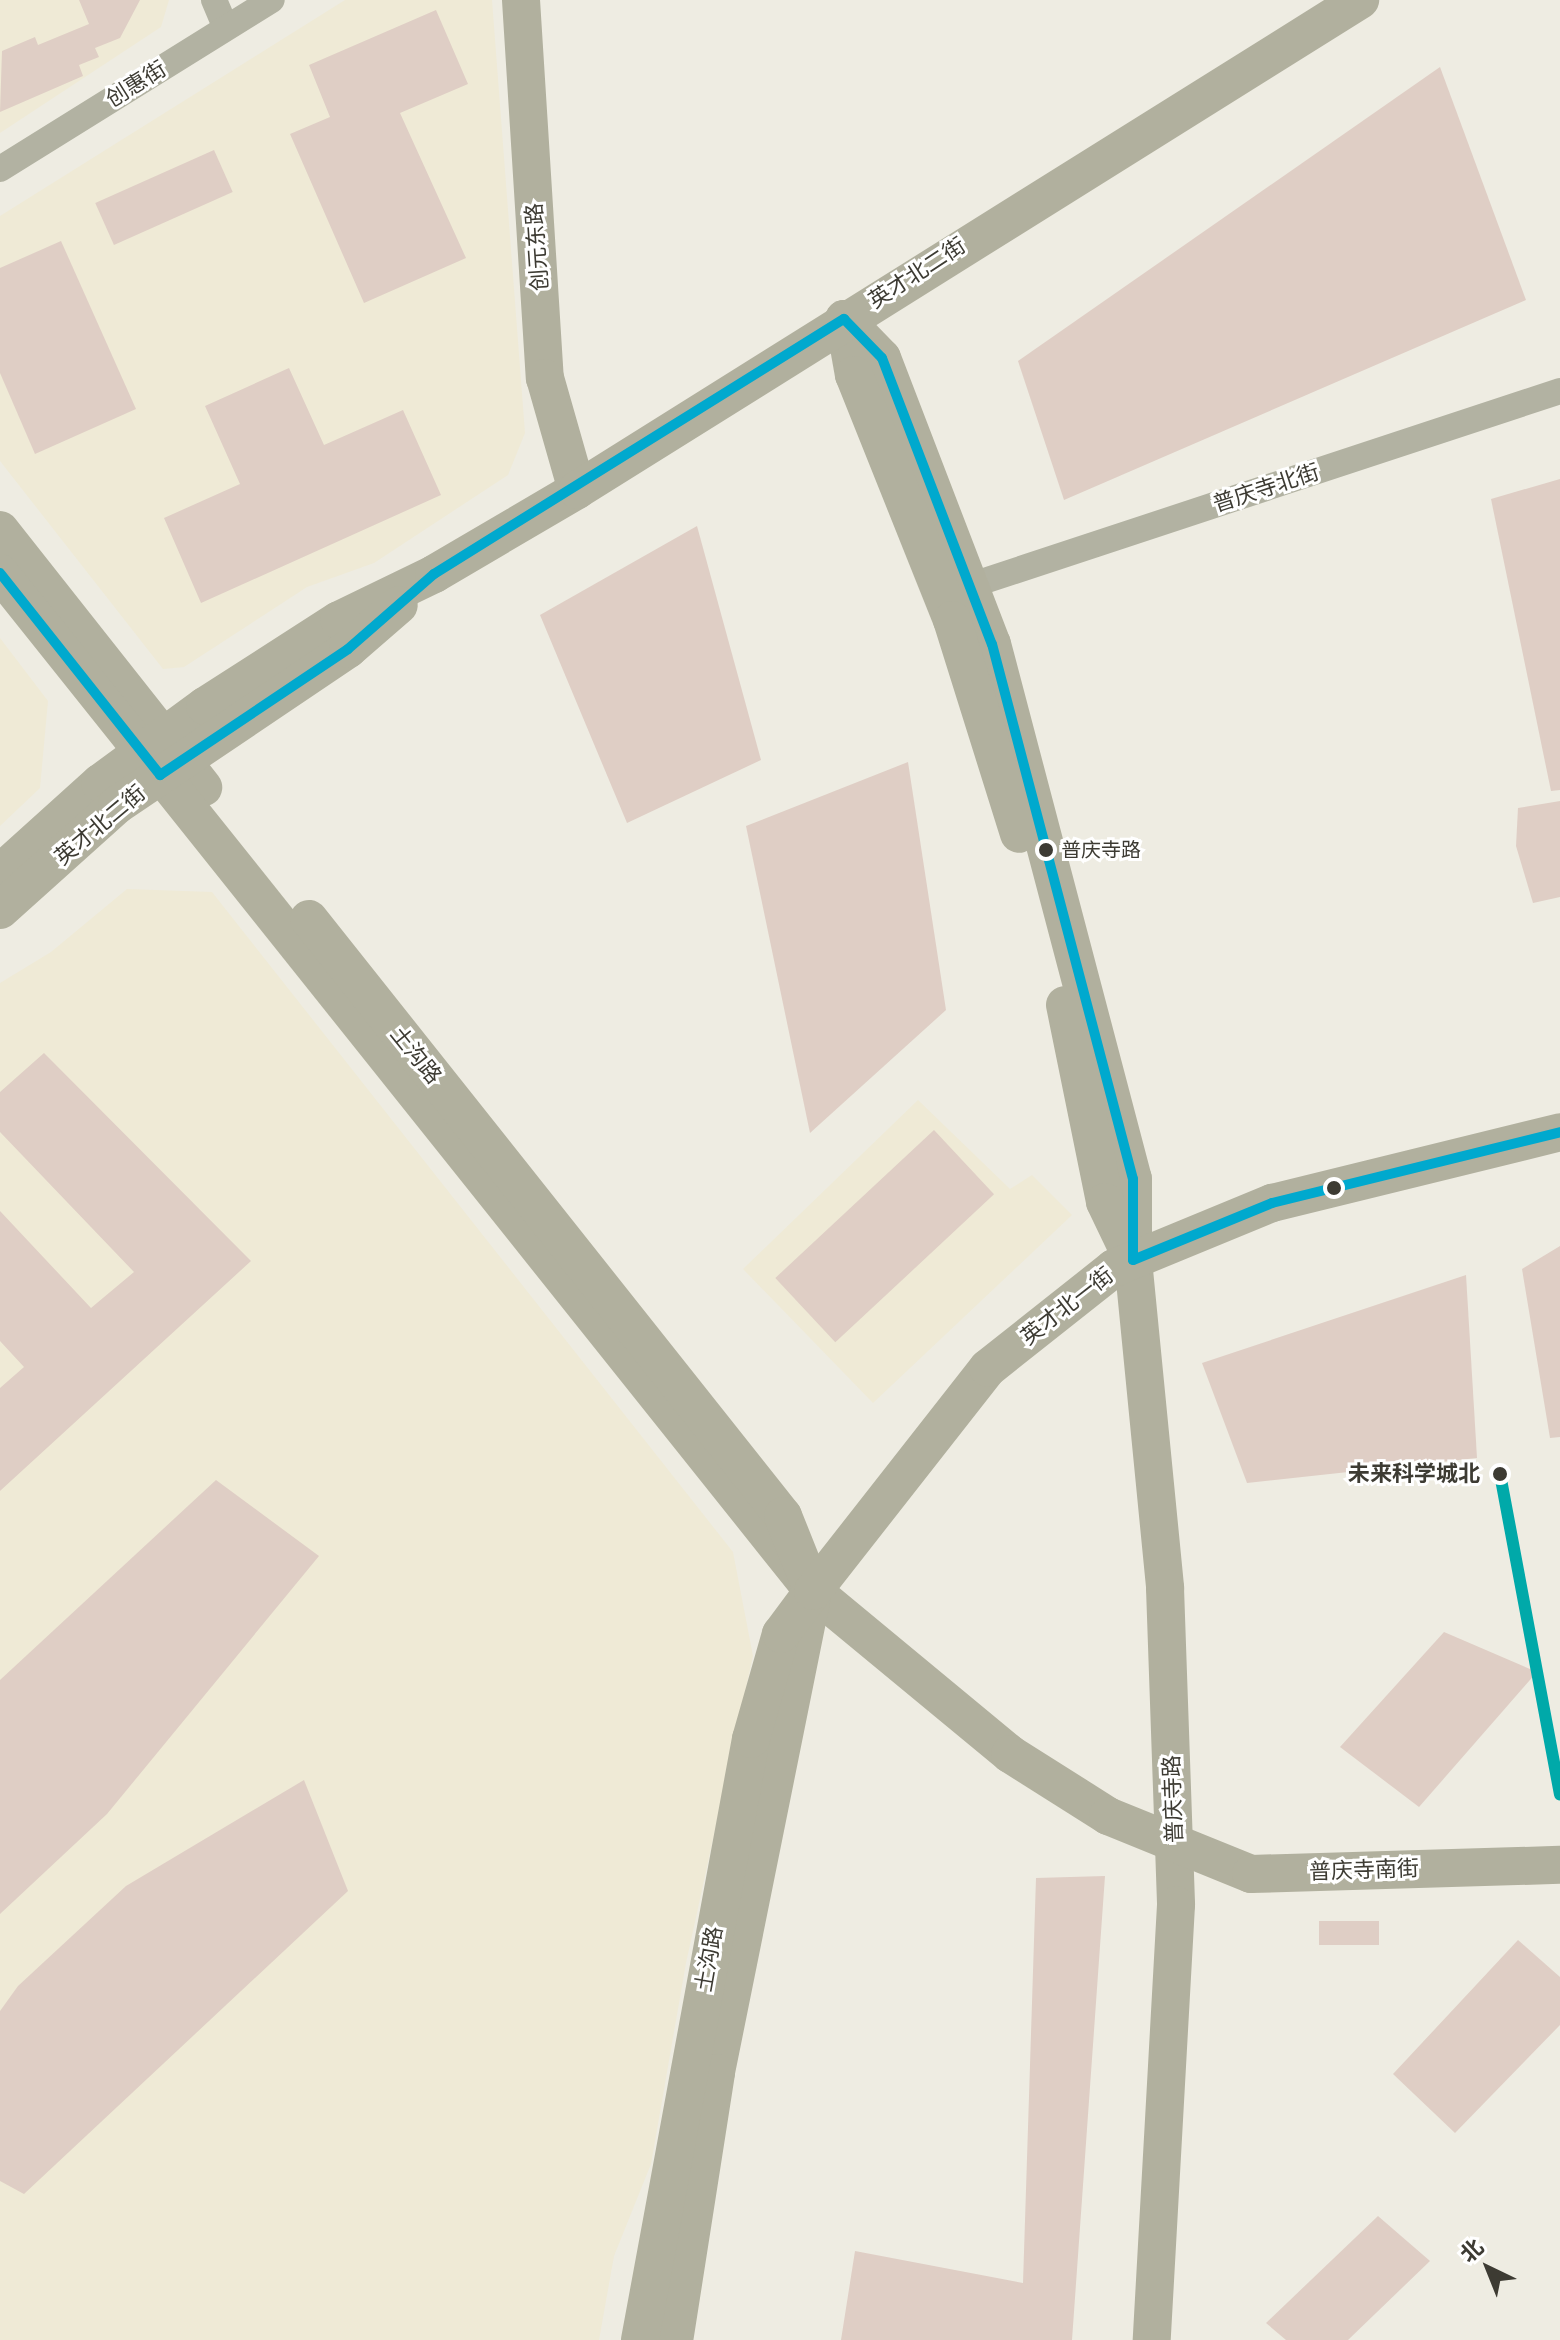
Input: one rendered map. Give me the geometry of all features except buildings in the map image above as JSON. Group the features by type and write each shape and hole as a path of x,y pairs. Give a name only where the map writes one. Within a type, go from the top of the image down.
{"street":[{"path":"214,0 226,28"},
{"name":"创惠街","path":"0,169 272,0"},
{"name":"创元东路","path":"521,0 545,378 577,490"},
{"name":"英才北二街","path":"0,873 162,756 348,649 434,574 577,490 844,319 1360,0"},
{"name":"普庆寺路","path":"844,319 882,358 972,585 1048,837 1130,1167 1133,1260 1164,1574 1174,1841 1167,2120 1152,2340"},
{"name":"普庆寺路","path":"844,319 854,375 911,510 993,745 1057,970 1105,1202 1133,1260"},
{"name":"普庆寺北街","path":"972,585 1560,391"},
{"name":"土沟路","path":"0,530 162,756"},
{"name":"土沟路","path":"0,573 162,756 783,1516 813,1591 716,2073 674,2340"},
{"name":"英才北二街","path":"0,910 162,756"},
{"name":"英才北一街","path":"813,1591 988,1368 1114,1268 1272,1203 1560,1132"},
{"name":"土沟路","path":"640,2340 751,1739 781,1634 813,1591"},
{"name":"普庆寺南街","path":"813,1591 1010,1754 1108,1816 1251,1874 1560,1865"}],"shaded area":[{"path":"0,0 169,0 161,27 0,133"},
{"path":"345,0 492,0 525,433 508,475 374,563 307,587 184,667 163,669 0,461 0,216"},
{"path":"0,638 48,701 40,788 0,826"},
{"path":"127,889 212,892 733,1552 753,1656 686,1963 651,2164 614,2256 599,2340 0,2340 0,983 51,952"},
{"path":"918,1100 1010,1189 1032,1175 1072,1215 873,1403 743,1269"}],"transit line":[{"path":"844,319 882,358 992,644 1133,1179 1133,1260"},
{"path":"0,573 160,775 348,649 434,574 844,319"},
{"path":"1133,1260 1272,1203 1560,1132"},
{"path":"1500,1474 1560,1794"}],"place":[{"name":"普庆寺路","path":"1046,850"},
{"name":"未来科学城北","path":"1500,1474"}]}
